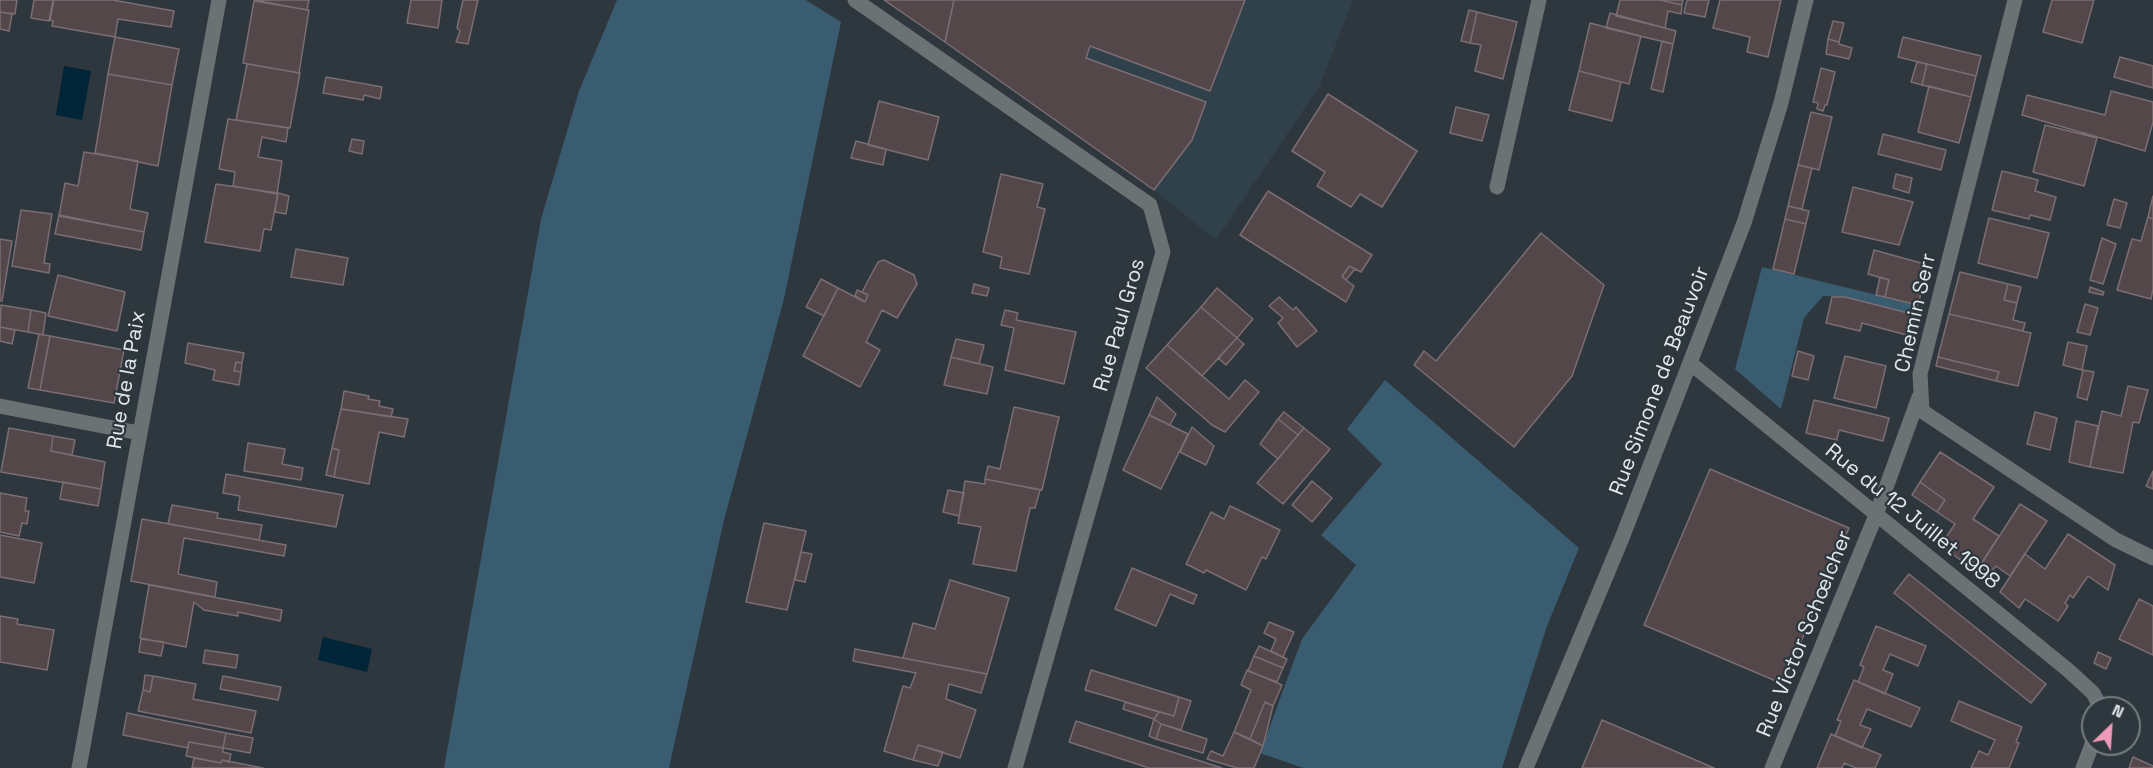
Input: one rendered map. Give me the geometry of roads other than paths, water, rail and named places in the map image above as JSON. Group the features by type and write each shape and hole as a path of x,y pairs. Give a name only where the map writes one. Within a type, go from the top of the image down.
{"street":[{"name":"Rue de la Paix","path":"78,768 219,0"},
{"name":"Rue Paul Gros","path":"855,0 1150,205 1162,252 1015,768"},
{"path":"1497,187 1539,0"},
{"name":"Rue Simone de Beauvoir","path":"1526,768 1622,538 1744,224 1781,103 1806,0"},
{"name":"Chemin Serr","path":"2015,0 1920,374 1922,411 2116,540 2153,558"},
{"name":"Rue du 12 Juillet 1998","path":"1690,363 2068,670 2095,696"},
{"name":"Rue Victor Schœlcher","path":"1772,768 1876,515 1921,393"},
{"path":"0,406 139,433"}]}
